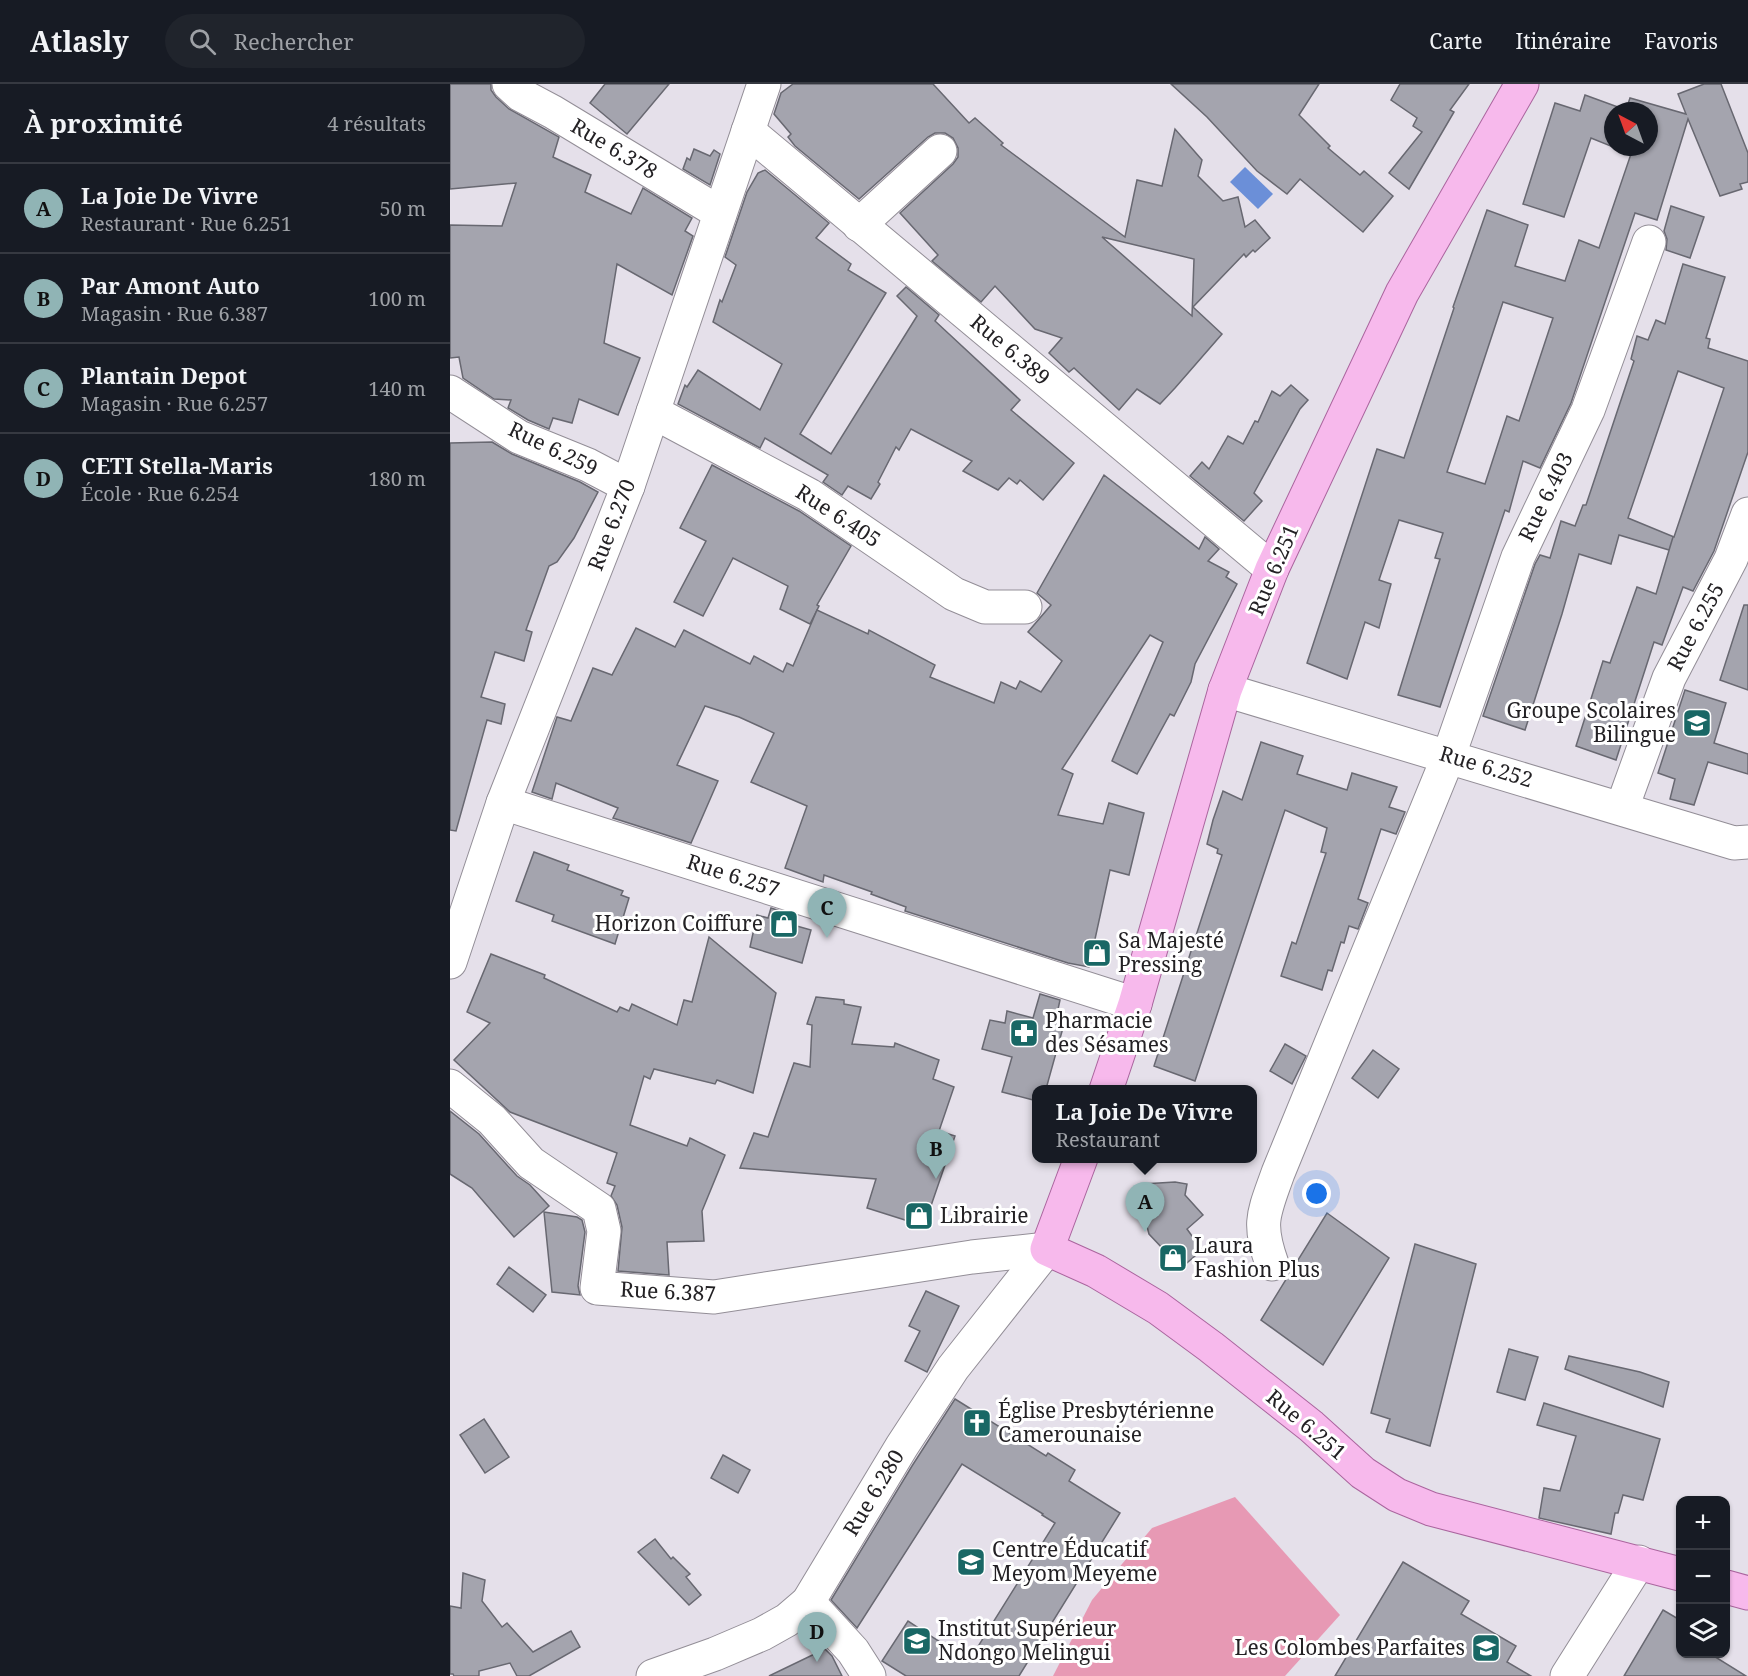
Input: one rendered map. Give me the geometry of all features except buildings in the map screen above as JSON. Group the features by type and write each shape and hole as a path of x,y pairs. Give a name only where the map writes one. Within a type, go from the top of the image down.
{"main road":[{"name":"Rue 6.251","path":"1107,1085 1135,1004 1225,690 1272,569 1402,293 1522,84"},
{"path":"1047,1249 1079,1163"},
{"name":"Rue 6.251","path":"1047,1249 1096,1271 1158,1308 1311,1426 1363,1473 1397,1495 1431,1509 1676,1573"},
{"path":"1730,1588 1748,1593"}],"street":[{"name":"Rue 6.378","path":"509,84 521,95 554,112 720,213"},
{"name":"Rue 6.270","path":"450,962 503,802 628,486 764,84"},
{"name":"Rue 6.389","path":"748,131 1272,569"},
{"path":"859,225 940,151"},
{"name":"Rue 6.403","path":"1272,1264 1263,1240 1263,1215 1278,1173 1449,755 1518,557 1588,411 1649,242"},
{"name":"Rue 6.259","path":"450,392 519,437 588,465 628,486"},
{"name":"Rue 6.405","path":"653,412 809,495 954,594 985,607 1025,607"},
{"name":"Rue 6.255","path":"1622,808 1669,678 1731,559 1748,514"},
{"name":"Rue 6.252","path":"1225,690 1449,755 1734,843 1748,842"},
{"name":"Rue 6.257","path":"503,802 1135,1004"},
{"name":"Rue 6.387","path":"450,1086 492,1120 531,1163 599,1209 604,1232 597,1288 714,1297 972,1257 1047,1249"},
{"name":"Rue 6.280","path":"653,1676 762,1634 787,1620 808,1602 902,1446 953,1368 1047,1249"},
{"path":"1567,1676 1639,1562"},
{"path":"808,1602 852,1651 869,1676"}],"shaded area":[{"path":"1235,1497 1340,1615 1285,1676 1053,1676 1092,1600 1152,1528"}],"water":[{"path":"1245,167 1273,194 1258,209 1230,182"}],"place":[{"name":"Groupe Scolaires Bilingue","path":"1697,723"},
{"name":"Horizon Coiffure","path":"784,924"},
{"name":"Plantain Depot","path":"827,938"},
{"name":"Sa Majesté Pressing","path":"1097,953"},
{"name":"Pharmacie des Sésames","path":"1024,1033"},
{"name":"Par Amont Auto","path":"936,1179"},
{"name":"Librairie","path":"919,1216"},
{"name":"La Joie De Vivre","path":"1145,1232"},
{"name":"Laura Fashion Plus","path":"1173,1258"},
{"name":"Église Presbytérienne Camerounaise","path":"977,1423"},
{"name":"Centre Éducatif Meyom Meyeme","path":"971,1562"},
{"name":"Institut Supérieur Ndongo Melingui","path":"917,1641"},
{"name":"Les Colombes Parfaites","path":"1486,1648"},
{"name":"CETI Stella-Maris","path":"817,1662"}]}
